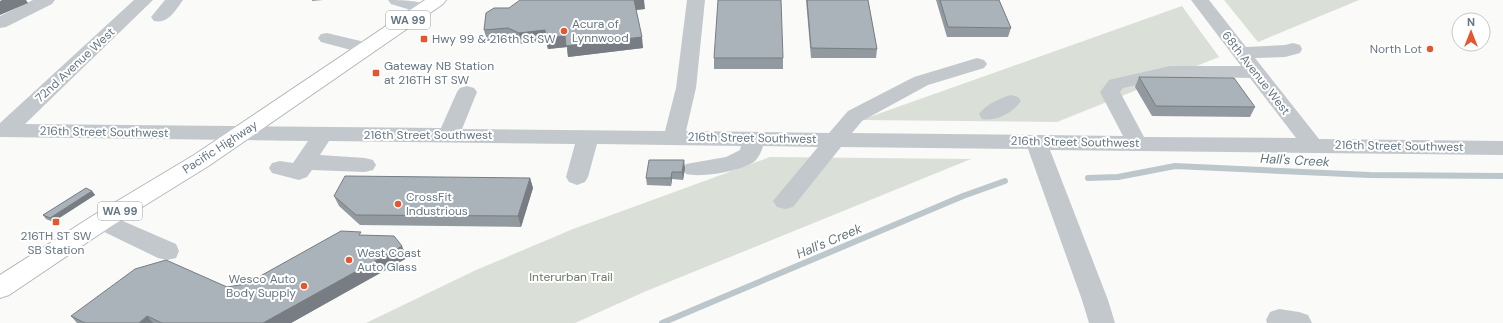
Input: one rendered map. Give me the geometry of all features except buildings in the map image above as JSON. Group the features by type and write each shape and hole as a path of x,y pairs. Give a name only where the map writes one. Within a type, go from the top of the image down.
{"highway":[{"name":"Pacific Highway","path":"0,288 102,221 202,160 431,4"}],"street":[{"path":"0,23 46,0"},
{"name":"72nd Avenue West","path":"3,130 144,0"},
{"path":"160,17 174,0"},
{"path":"397,0 431,4"},
{"path":"674,137 686,88 696,0"},
{"name":"68th Avenue West","path":"1200,0 1312,145"},
{"path":"327,38 366,48"},
{"path":"1240,53 1285,51 1293,49"},
{"path":"785,201 855,116 921,81 977,64"},
{"path":"1137,143 1110,92 1116,84 1170,72 1208,70 1255,72"},
{"path":"448,136 467,92"},
{"path":"989,114 1011,101"},
{"name":"216th Street Southwest","path":"3,130 1503,148"},
{"path":"280,168 299,172 322,135"},
{"path":"577,177 588,136"},
{"path":"694,169 723,165 744,159 751,152 752,138"},
{"path":"1036,142 1095,300 1102,323"},
{"path":"305,162 365,165"},
{"path":"102,221 167,251"},
{"path":"1280,323 1279,320 1299,323"}],"green space":[{"path":"1224,0 1359,0 1258,42"},
{"path":"1182,6 1219,57 1057,122 861,120"},
{"name":"Interurban Trail","path":"770,157 971,159 644,292 575,323 366,323 476,270 573,229"}],"waterway":[{"name":"Hall's Creek","path":"1088,178 1118,177 1175,166 1369,175 1503,176"},
{"name":"Hall's Creek","path":"662,323 963,196 1005,181"}],"place":[{"name":"Acura of Lynnwood","path":"564,31"},
{"name":"Hwy 99 & 216th St SW","path":"424,39"},
{"name":"North Lot","path":"1430,49"},
{"name":"Gateway NB Station at 216TH ST SW","path":"376,73"},
{"name":"CrossFit Industrious","path":"398,204"},
{"name":"216TH ST SW SB Station","path":"56,222"},
{"name":"West Coast Auto Glass","path":"349,260"},
{"name":"Wesco Auto Body Supply","path":"304,286"}]}
